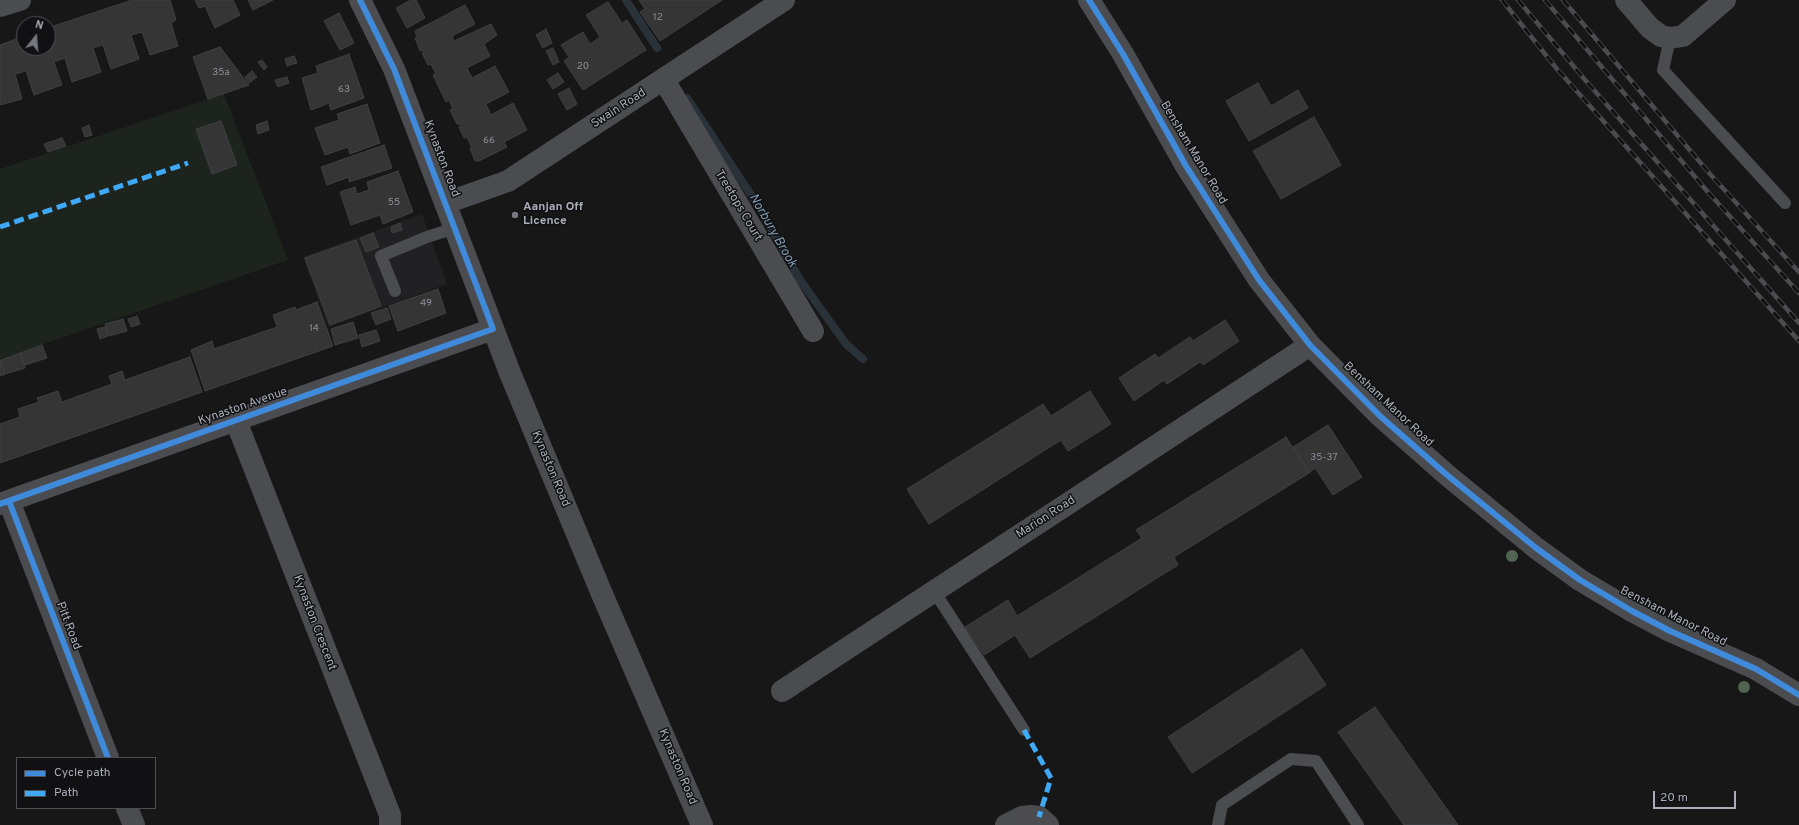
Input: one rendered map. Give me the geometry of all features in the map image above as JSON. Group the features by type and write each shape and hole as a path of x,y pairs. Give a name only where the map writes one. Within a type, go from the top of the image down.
{"street":[{"path":"0,6 20,0"},
{"name":"Kynaston Road","path":"360,0 394,70 446,203 493,330 599,587 702,825"},
{"name":"Swain Road","path":"446,203 508,181 784,0"},
{"name":"Bensham Manor Road","path":"1090,0 1123,54 1186,166 1259,280 1310,345 1380,416 1447,475 1536,548 1580,580 1632,612 1676,634 1756,669 1799,694"},
{"path":"1626,0 1650,28 1661,36 1670,38 1683,36 1725,0"},
{"name":"Treetops Court","path":"664,80 813,331"},
{"name":"Kynaston Avenue","path":"5,502 493,330"},
{"name":"Marion Road","path":"782,691 1310,345"},
{"name":"Kynaston Crescent","path":"236,421 390,816 390,825"},
{"name":"Pitt Road","path":"5,502 108,757"},
{"path":"127,809 134,825"},
{"path":"1006,825 1022,817 1044,821"}],"lane":[{"path":"1670,38 1663,70 1784,203"},
{"path":"395,291 381,256 427,237 455,228"},
{"path":"934,591 1024,730"},
{"path":"1218,825 1222,805 1291,759 1316,761 1358,825"}],"shaded area":[{"path":"224,94 288,260 0,359 0,169"},
{"path":"422,214 447,284 328,327 303,257"}],"building":[{"path":"132,0 170,0 176,20 171,23 178,46 150,55 142,32 131,35 139,59 111,69 103,45 93,48 101,72 72,82 65,58 54,62 62,85 34,95 26,71 15,74 22,99 0,105 0,45 16,39 16,56 56,56 56,25"},
{"path":"195,0 233,0 240,15 215,28 205,6 199,8"},
{"path":"248,0 273,0 253,10"},
{"path":"411,0 416,0 425,18 407,28 396,8"},
{"path":"639,0 722,0 660,41 640,12 645,9"},
{"path":"608,2 622,23 627,20 646,50 583,90 564,61 569,57 561,45 583,32 590,44 600,37 586,15"},
{"path":"465,5 475,24 452,36 454,41 491,24 497,35 484,44 490,56 467,68 472,78 495,66 509,92 486,104 491,115 513,103 527,130 504,142 507,147 479,161 475,161 470,148 472,148 467,137 464,138 459,127 461,126 460,124 457,124 450,110 453,109 449,100 446,102 433,75 436,74 431,64 428,65 422,53 424,52 423,50 420,51 415,38 417,37 415,31"},
{"path":"339,13 354,43 340,50 324,21"},
{"path":"546,29 552,43 543,48 536,35"},
{"path":"220,47 249,85 208,99 193,57"},
{"path":"553,48 559,62 553,65 546,51"},
{"path":"349,54 364,98 331,110 329,103 311,110 302,78 318,73 316,66"},
{"path":"294,56 297,63 287,66 285,59"},
{"path":"262,60 267,67 264,70 258,62"},
{"path":"252,71 257,77 249,83 245,77"},
{"path":"558,73 564,82 553,89 547,80"},
{"path":"287,77 289,83 278,87 275,80"},
{"path":"1258,83 1271,106 1298,90 1308,108 1249,141 1226,101"},
{"path":"569,88 577,104 567,110 558,94"},
{"path":"367,104 380,143 350,154 348,147 325,155 315,128 339,120 337,114"},
{"path":"1314,117 1341,165 1281,199 1253,151"},
{"path":"221,121 237,165 212,174 196,129"},
{"path":"267,121 269,130 258,134 256,125"},
{"path":"89,125 92,135 85,137 82,128"},
{"path":"62,138 66,146 48,152 44,144"},
{"path":"384,145 392,168 349,182 349,177 327,185 321,167"},
{"path":"398,171 413,212 383,224 380,215 351,225 340,192 355,187 357,194 369,190 367,182"},
{"path":"400,223 402,230 392,233 391,227"},
{"path":"373,233 379,247 366,252 360,238"},
{"path":"356,240 381,306 330,325 305,258"},
{"path":"438,289 446,313 398,331 389,306"},
{"path":"317,302 333,346 205,391 191,350 212,341 214,349 277,327 273,315 295,307 296,310"},
{"path":"387,308 391,319 376,325 371,313"},
{"path":"137,316 140,324 131,327 128,319"},
{"path":"123,319 127,331 109,336 105,324"},
{"path":"1225,320 1239,341 1203,365 1200,362 1167,384 1164,380 1134,401 1119,378 1155,354 1158,358 1190,337 1193,341"},
{"path":"353,322 358,338 335,345 331,329"},
{"path":"105,327 108,336 100,339 97,329"},
{"path":"376,330 380,341 362,347 359,335"},
{"path":"42,345 47,358 25,365 20,353"},
{"path":"20,353 25,368 5,374 1,360"},
{"path":"190,357 202,392 0,463 0,424 20,417 18,409 39,402 37,398 58,391 62,402 112,384 109,376 122,371 125,380"},
{"path":"0,360 5,374 0,376"},
{"path":"1090,391 1111,424 1068,451 1061,440 929,524 907,489 1043,404 1051,416"},
{"path":"1328,425 1362,477 1333,495 1315,468 1309,473 1293,447"},
{"path":"1286,437 1309,473 1174,557 1178,565 1030,658 1015,635 984,655 965,627 1008,600 1017,616 1142,538 1136,530"},
{"path":"1302,649 1326,685 1192,773 1168,737"},
{"path":"1375,707 1458,825 1404,825 1338,732"}],"waterway":[{"name":"Norbury Brook","path":"626,0 657,48"},
{"name":"Norbury Brook","path":"687,98 759,207 800,280 846,344 863,359"}],"railway":[{"path":"1502,0 1557,69 1799,341"},
{"path":"1518,0 1586,81 1799,323"},
{"path":"1545,0 1707,191 1799,293"},
{"path":"1563,0 1710,174 1799,272"}],"marked path":[{"path":"0,227 188,163"},
{"path":"1024,730 1051,778 1039,817"}],"cycle path":[{"path":"0,504 493,329 394,69 360,0"},
{"path":"1089,0 1123,54 1186,166 1259,280 1310,345 1380,416 1447,475 1536,548 1580,580 1632,611 1670,631 1756,669 1799,695"},
{"path":"9,501 108,757"}],"place":[{"name":"Aanjan Off Licence","path":"515,215"}]}
